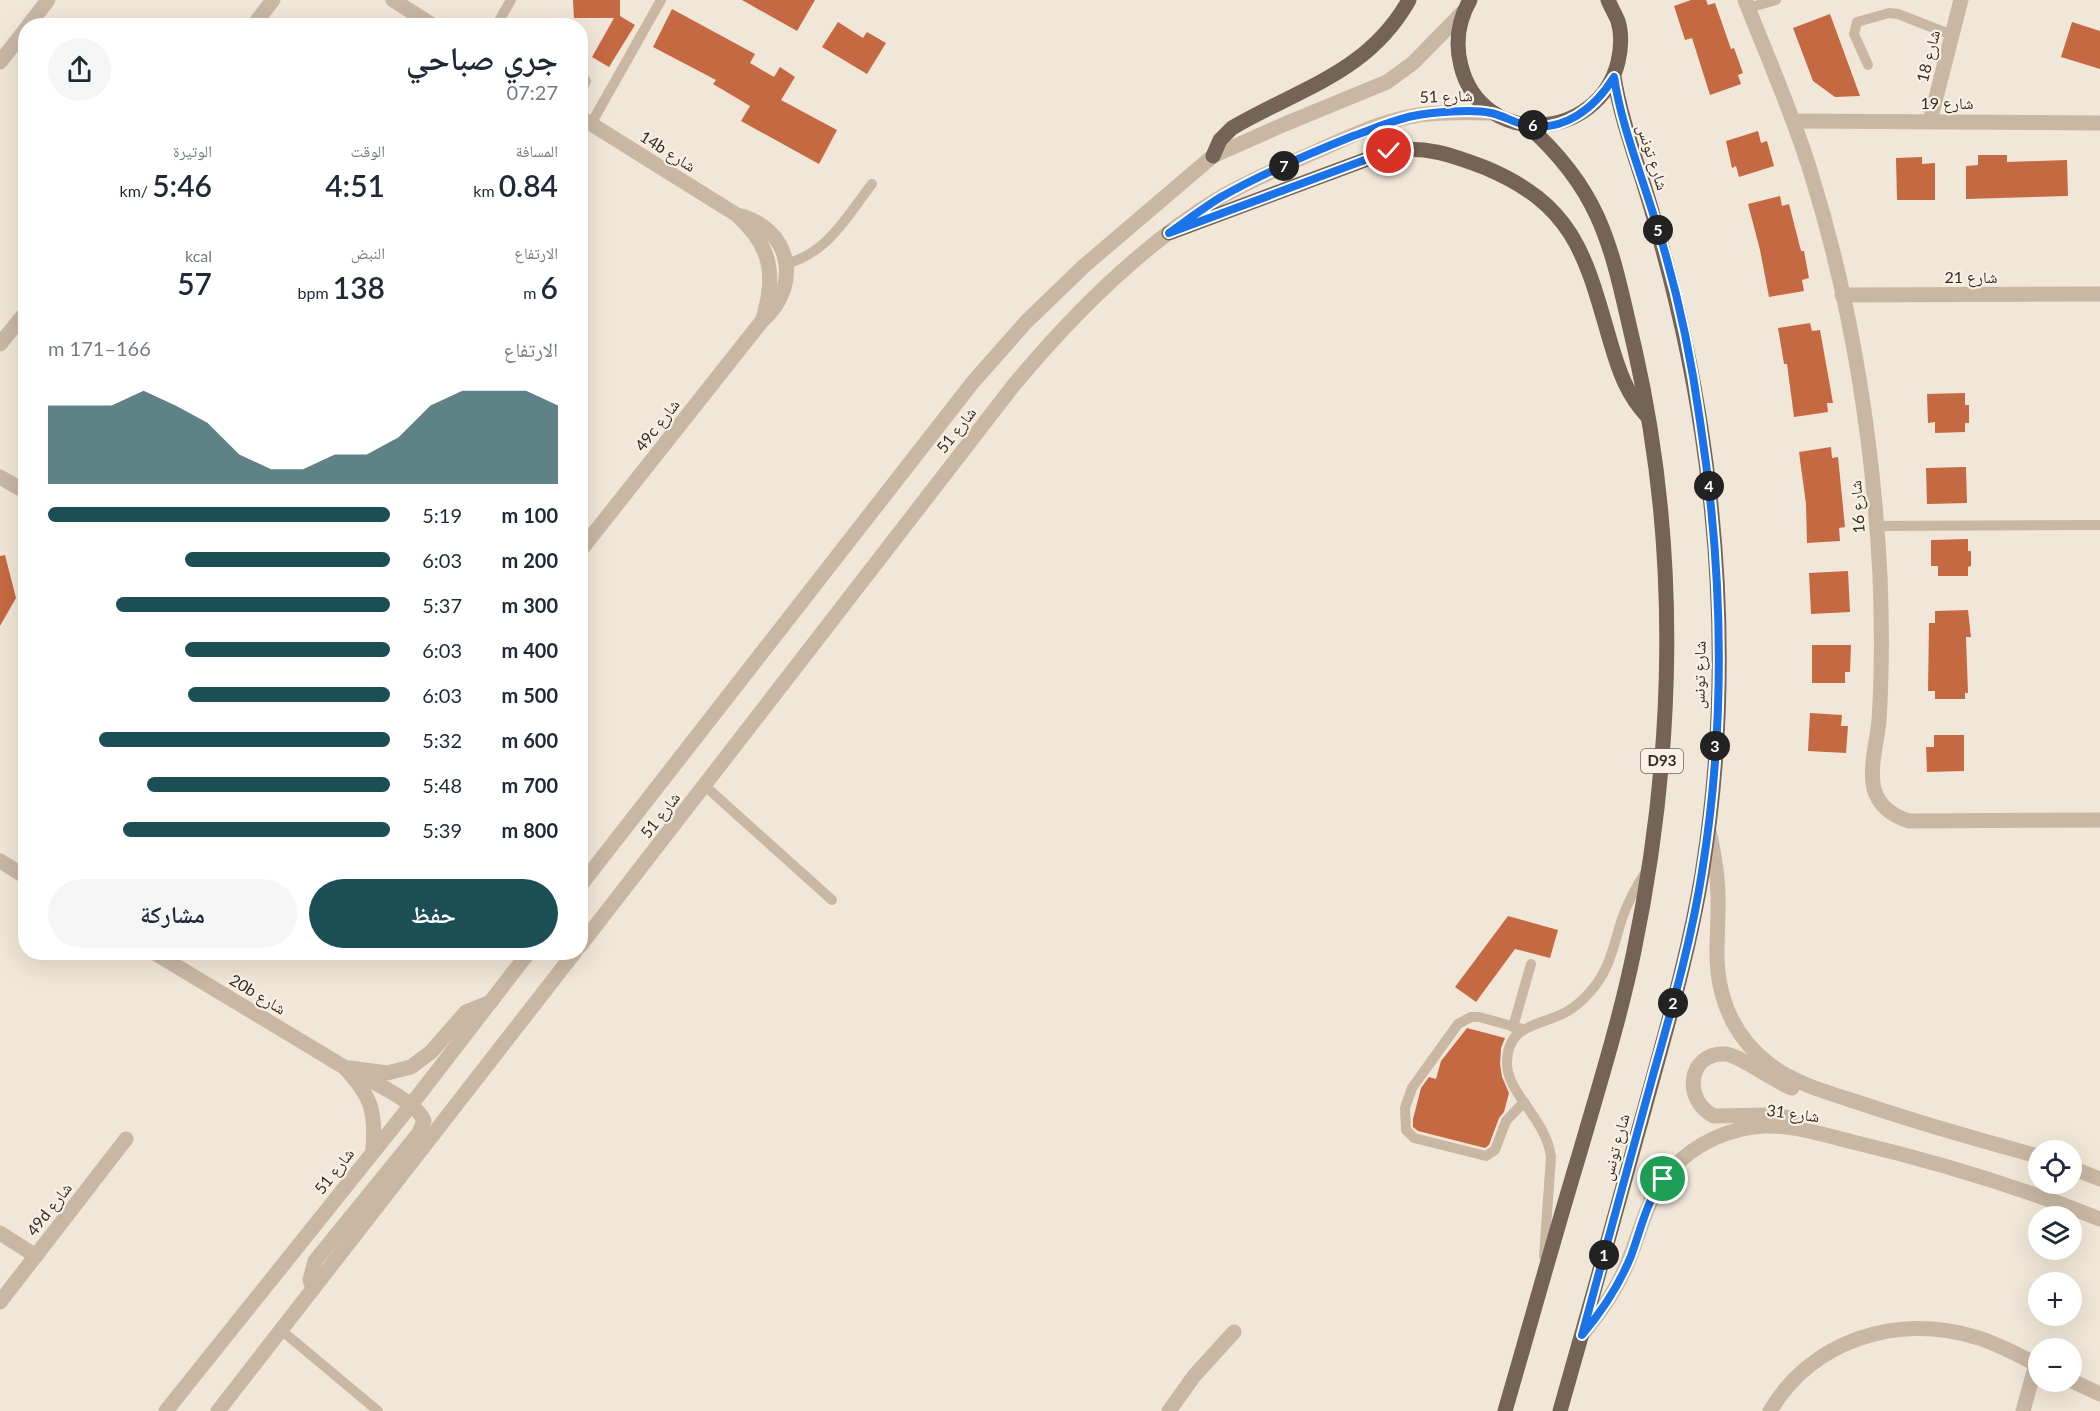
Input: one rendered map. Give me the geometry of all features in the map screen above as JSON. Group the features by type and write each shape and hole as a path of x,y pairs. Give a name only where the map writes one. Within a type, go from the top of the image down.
{"main road":[{"path":"1213,156 1220,140 1232,128 1364,56 1388,32 1409,0"},
{"path":"1467,6 1458,32 1457,54 1463,75 1473,93 1491,113 1527,125 1548,126 1569,120 1588,110 1603,95 1614,77 1621,50 1619,23 1608,0"},
{"name":"شارع تونس","path":"1560,1411 1686,953 1709,828 1716,741 1718,649 1714,537 1707,465 1682,324 1652,208 1627,138 1614,77"},
{"name":"شارع تونس","path":"1505,1411 1605,1066 1634,955 1661,779 1668,665 1664,550 1648,418 1616,266 1604,229 1593,205 1565,163 1527,125"},
{"path":"1169,233 1389,151 1420,148 1451,154 1502,175 1527,189 1549,206 1568,228 1588,266 1621,375 1632,398 1648,418"}],"street":[{"path":"34,18 48,0"},
{"path":"257,18 265,0"},
{"path":"259,18 273,0"},
{"path":"393,0 421,18"},
{"name":"شارع 18","path":"1930,121 1961,0"},
{"name":"شارع 16","path":"1747,4 1794,121 1823,216 1842,295 1867,429 1877,526 1882,632 1879,722 1873,775 1875,791 1884,807 1900,818 1919,822 2100,820"},
{"name":"شارع 51","path":"588,876 948,414 999,352 1084,266 1213,156 1387,82 1413,63 1467,6"},
{"path":"0,62 18,39"},
{"name":"شارع 51","path":"588,936 1013,386 1050,342 1134,261 1169,233 1221,198 1274,170 1328,146 1398,120 1427,114 1491,113"},
{"name":"شارع 19","path":"1794,121 2100,123"},
{"name":"14b شارع","path":"588,122 736,215 754,233 770,268"},
{"name":"14b شارع","path":"736,215 758,222 766,228 780,245 786,264"},
{"name":"49c شارع","path":"588,541 762,321 779,303 784,291 786,264"},
{"name":"49c شارع","path":"762,321 769,295 770,268"},
{"name":"شارع 21","path":"1842,295 2100,294"},
{"path":"0,344 18,322"},
{"path":"0,477 18,487"},
{"name":"شارع 31","path":"1709,828 1718,886 1716,961 1718,978 1727,1010 1744,1039 1768,1063 1796,1081 1947,1131 2028,1153"},
{"path":"0,861 18,872"},
{"name":"20b شارع","path":"166,960 344,1067 361,1085 370,1103 375,1123 373,1149"},
{"name":"شارع 51","path":"166,1411 373,1149 411,1105 523,960"},
{"path":"218,1411 569,960"},
{"name":"20b شارع","path":"344,1067 387,1073 411,1066 431,1052 466,1012 491,1002"},
{"path":"1845,1098 1814,1095 1791,1088 1728,1054 1712,1056 1705,1061 1695,1074 1693,1083 1696,1099 1706,1112 1714,1116 1788,1118 1824,1127 1864,1145"},
{"path":"313,1289 310,1280 315,1261 419,1133 424,1121 411,1105 344,1067"},
{"name":"شارع 31","path":"1582,1335 1615,1289 1655,1191 1673,1168 1695,1149 1721,1135 1764,1126 1793,1128 1985,1179 2100,1219"},
{"name":"49d شارع","path":"0,1302 126,1139"},
{"path":"2082,1171 2100,1179"},
{"path":"0,1233 36,1256"},
{"path":"1770,1411 1794,1379 1822,1356 1854,1338 1884,1331 1914,1328 1955,1331 1993,1343 2028,1360"},
{"path":"1169,1411 1194,1376 1234,1332"},
{"path":"2082,1385 2100,1394"},
{"path":"2023,1411 2029,1392"}],"lane":[{"path":"501,18 511,0"},
{"path":"588,118 661,0"},
{"path":"1747,4 1776,0"},
{"path":"1868,65 1854,34 1857,22 1888,13 1898,14 1952,35"},
{"path":"786,264 805,259 818,250 872,184"},
{"path":"1877,526 2100,525"},
{"path":"705,786 832,900"},
{"path":"1524,1102 1506,1121 1495,1150 1486,1156 1414,1138 1406,1130 1406,1108 1412,1088 1458,1024 1471,1017 1479,1017 1518,1028 1567,1012 1599,982 1613,956 1626,907 1649,867"},
{"path":"1531,964 1518,1028 1511,1044 1507,1065 1513,1086 1545,1133 1551,1156 1543,1278"},
{"path":"281,1330 378,1411"}],"building":[{"path":"573,0 620,0 620,16 635,25 609,67 592,57 614,18 574,18"},
{"path":"742,0 815,0 797,31"},
{"path":"1691,0 1706,0 1708,5 1715,3 1731,49 1734,48 1743,73 1738,75 1741,84 1710,95 1692,38 1685,40 1674,6"},
{"path":"672,9 755,54 750,63 774,77 780,67 795,77 781,100 837,130 819,164 741,121 750,106 713,84 716,80 653,47"},
{"path":"1830,14 1860,96 1835,97 1813,81 1793,28"},
{"path":"838,22 863,38 867,32 886,43 867,74 822,47"},
{"path":"2072,22 2100,31 2100,69 2061,57"},
{"path":"1758,131 1761,143 1767,141 1774,166 1739,177 1736,166 1732,168 1726,141"},
{"path":"1978,155 2007,155 2007,162 2067,160 2068,196 1966,199 1966,166 1978,165"},
{"path":"1922,157 1922,164 1935,163 1935,200 1897,200 1896,158"},
{"path":"1780,196 1782,206 1789,204 1801,251 1804,251 1809,278 1802,280 1804,291 1769,297 1748,204"},
{"path":"1810,323 1812,331 1820,330 1833,403 1827,403 1828,412 1794,417 1787,364 1784,364 1778,328"},
{"path":"1965,393 1965,405 1969,405 1969,423 1965,423 1965,432 1935,433 1935,422 1928,423 1927,394"},
{"path":"1831,447 1832,458 1838,457 1845,527 1839,528 1840,541 1807,543 1806,504 1799,452"},
{"path":"1966,467 1967,503 1927,504 1926,468"},
{"path":"1968,539 1971,566 1968,567 1968,576 1938,576 1938,566 1931,566 1931,540"},
{"path":"5,555 16,598 0,626 0,556"},
{"path":"1848,571 1850,612 1811,614 1809,573"},
{"path":"1968,610 1971,637 1966,637 1968,693 1965,693 1965,699 1935,699 1935,691 1928,691 1929,623 1935,623 1935,611"},
{"path":"1812,645 1851,645 1850,672 1845,672 1845,683 1812,683"},
{"path":"1810,713 1842,715 1841,726 1848,726 1846,753 1808,751"},
{"path":"1934,735 1964,735 1964,771 1927,772 1926,747 1934,747"},
{"path":"1508,916 1558,930 1550,958 1515,949 1476,1002 1455,987"},
{"path":"1467,1028 1505,1038 1501,1048 1500,1064 1502,1077 1509,1093 1504,1112 1499,1118 1489,1145 1485,1148 1418,1131 1413,1127 1421,1088 1429,1077 1436,1079 1441,1061"}],"route":[{"path":"1389,151 1169,233 1221,198 1274,170 1328,146 1398,120 1427,114 1491,113 1506,120 1527,125 1548,126 1569,120 1588,110 1603,95 1614,77 1627,138 1652,208 1668,266 1692,371 1707,465 1713,526 1717,588 1718,695 1713,784 1702,872 1686,953 1582,1335 1605,1305 1624,1272 1648,1204 1663,1179"}]}
